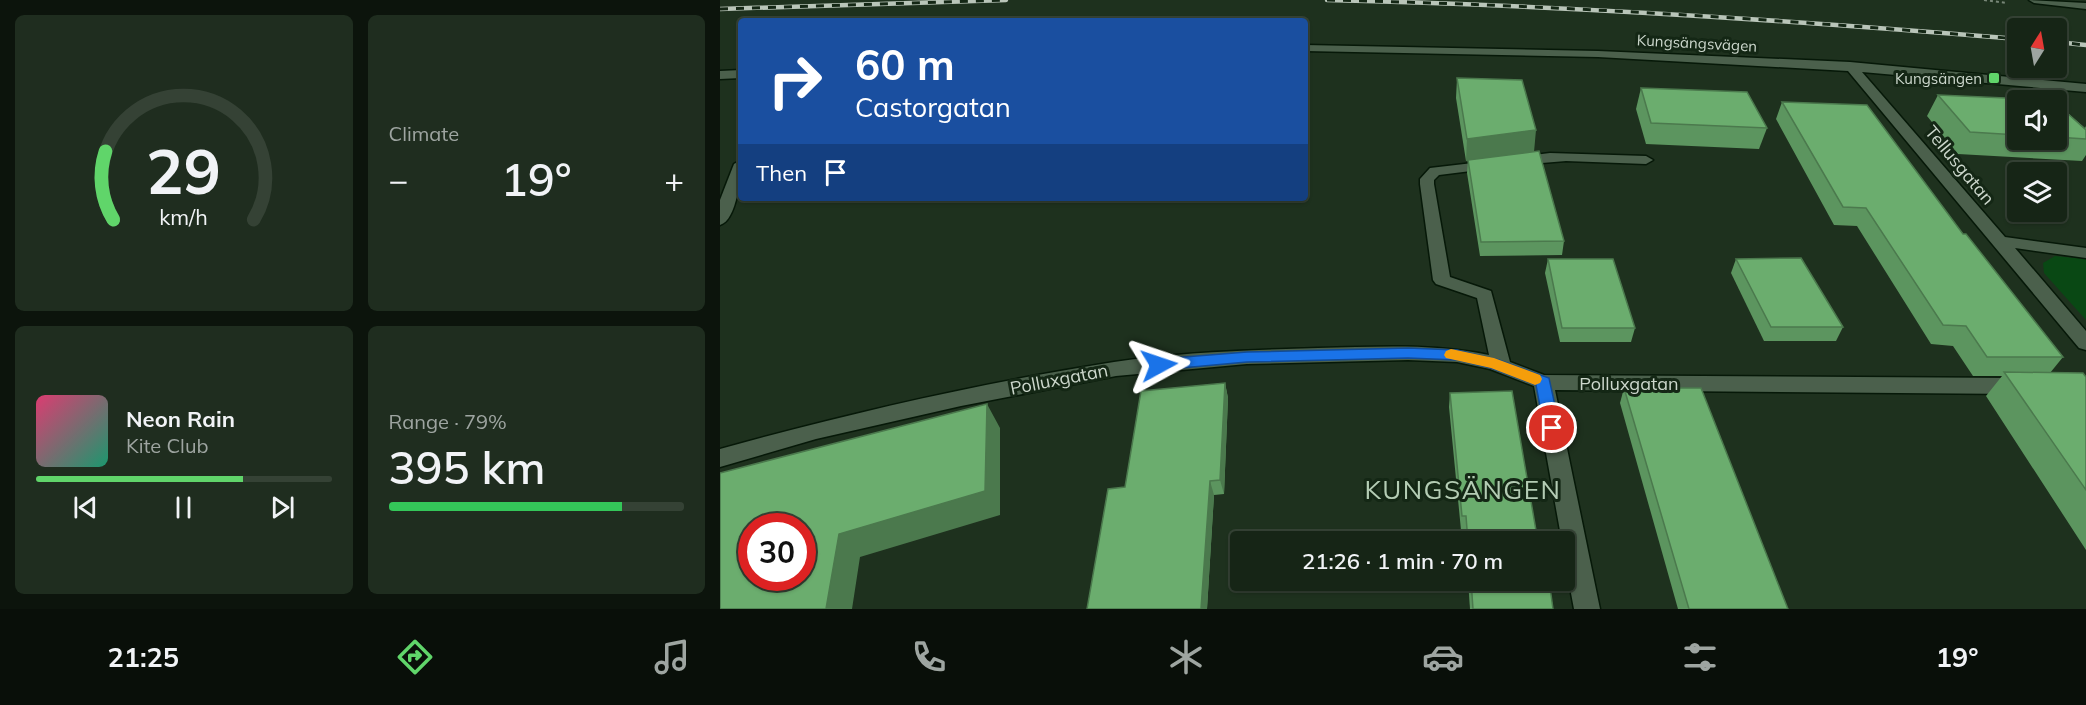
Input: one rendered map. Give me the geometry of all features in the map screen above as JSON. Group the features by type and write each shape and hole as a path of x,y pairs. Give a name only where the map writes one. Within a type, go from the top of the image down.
{"street":[{"path":"2034,0 2086,6"},
{"name":"Kungsängsvägen","path":"1308,48 1598,53 1850,66 2086,88"},
{"name":"Tellusgatan","path":"1850,66 2086,343"},
{"path":"720,75 738,74"},
{"path":"1502,367 1485,295 1442,280 1427,179 1435,171 1532,158 1647,160"},
{"path":"720,220 738,172"},
{"path":"1998,241 2086,253"},
{"name":"Polluxgatan","path":"720,458 816,431 961,398 1116,369 1247,357 1408,353 1457,355 1502,367 1543,382 2039,387"},
{"path":"1543,382 1587,609"}],"green space":[{"path":"2055,256 2086,259 2086,320 2044,273 2043,263"}],"building":[{"path":"1457,78 1522,80 1536,130 1467,139"},
{"path":"1641,88 1747,92 1767,128 1651,123"},
{"path":"1938,95 2007,98 2007,134 1970,132"},
{"path":"1782,102 1867,105 1963,234 1966,234 2063,357 1987,357 1966,326 1943,325 1866,208 1843,207"},
{"path":"2067,113 2086,130 2086,139 2067,138"},
{"path":"1539,151 1564,241 1481,242 1468,160"},
{"path":"1801,258 1843,327 1771,327 1736,259"},
{"path":"1548,259 1613,259 1635,328 1562,328"},
{"path":"2004,372 2083,373 2086,377 2086,490"},
{"path":"1225,383 1220,480 1210,481 1201,609 1087,609 1108,489 1125,487 1141,391"},
{"path":"1624,388 1701,388 1788,609 1689,609"},
{"path":"1512,391 1536,531 1467,531 1466,516 1462,516 1450,393"},
{"path":"987,404 985,491 839,534 826,609 720,609 720,473"},
{"path":"1472,591 1551,591 1553,609 1473,609"}],"railway":[{"path":"720,9 1006,0"},
{"path":"1327,0 1673,14 2007,38"},
{"path":"2067,43 2086,45"}],"slow traffic":[{"path":"1451,355 1494,363 1535,379"}],"place":[{"name":"Kungsängen","path":"1994,78"}],"district":[{"name":"KUNGSÄNGEN","path":"1463,489"}],"route":[{"path":"1159,365 1247,357 1408,353 1457,355 1494,363 1543,382 1552,428"}]}
